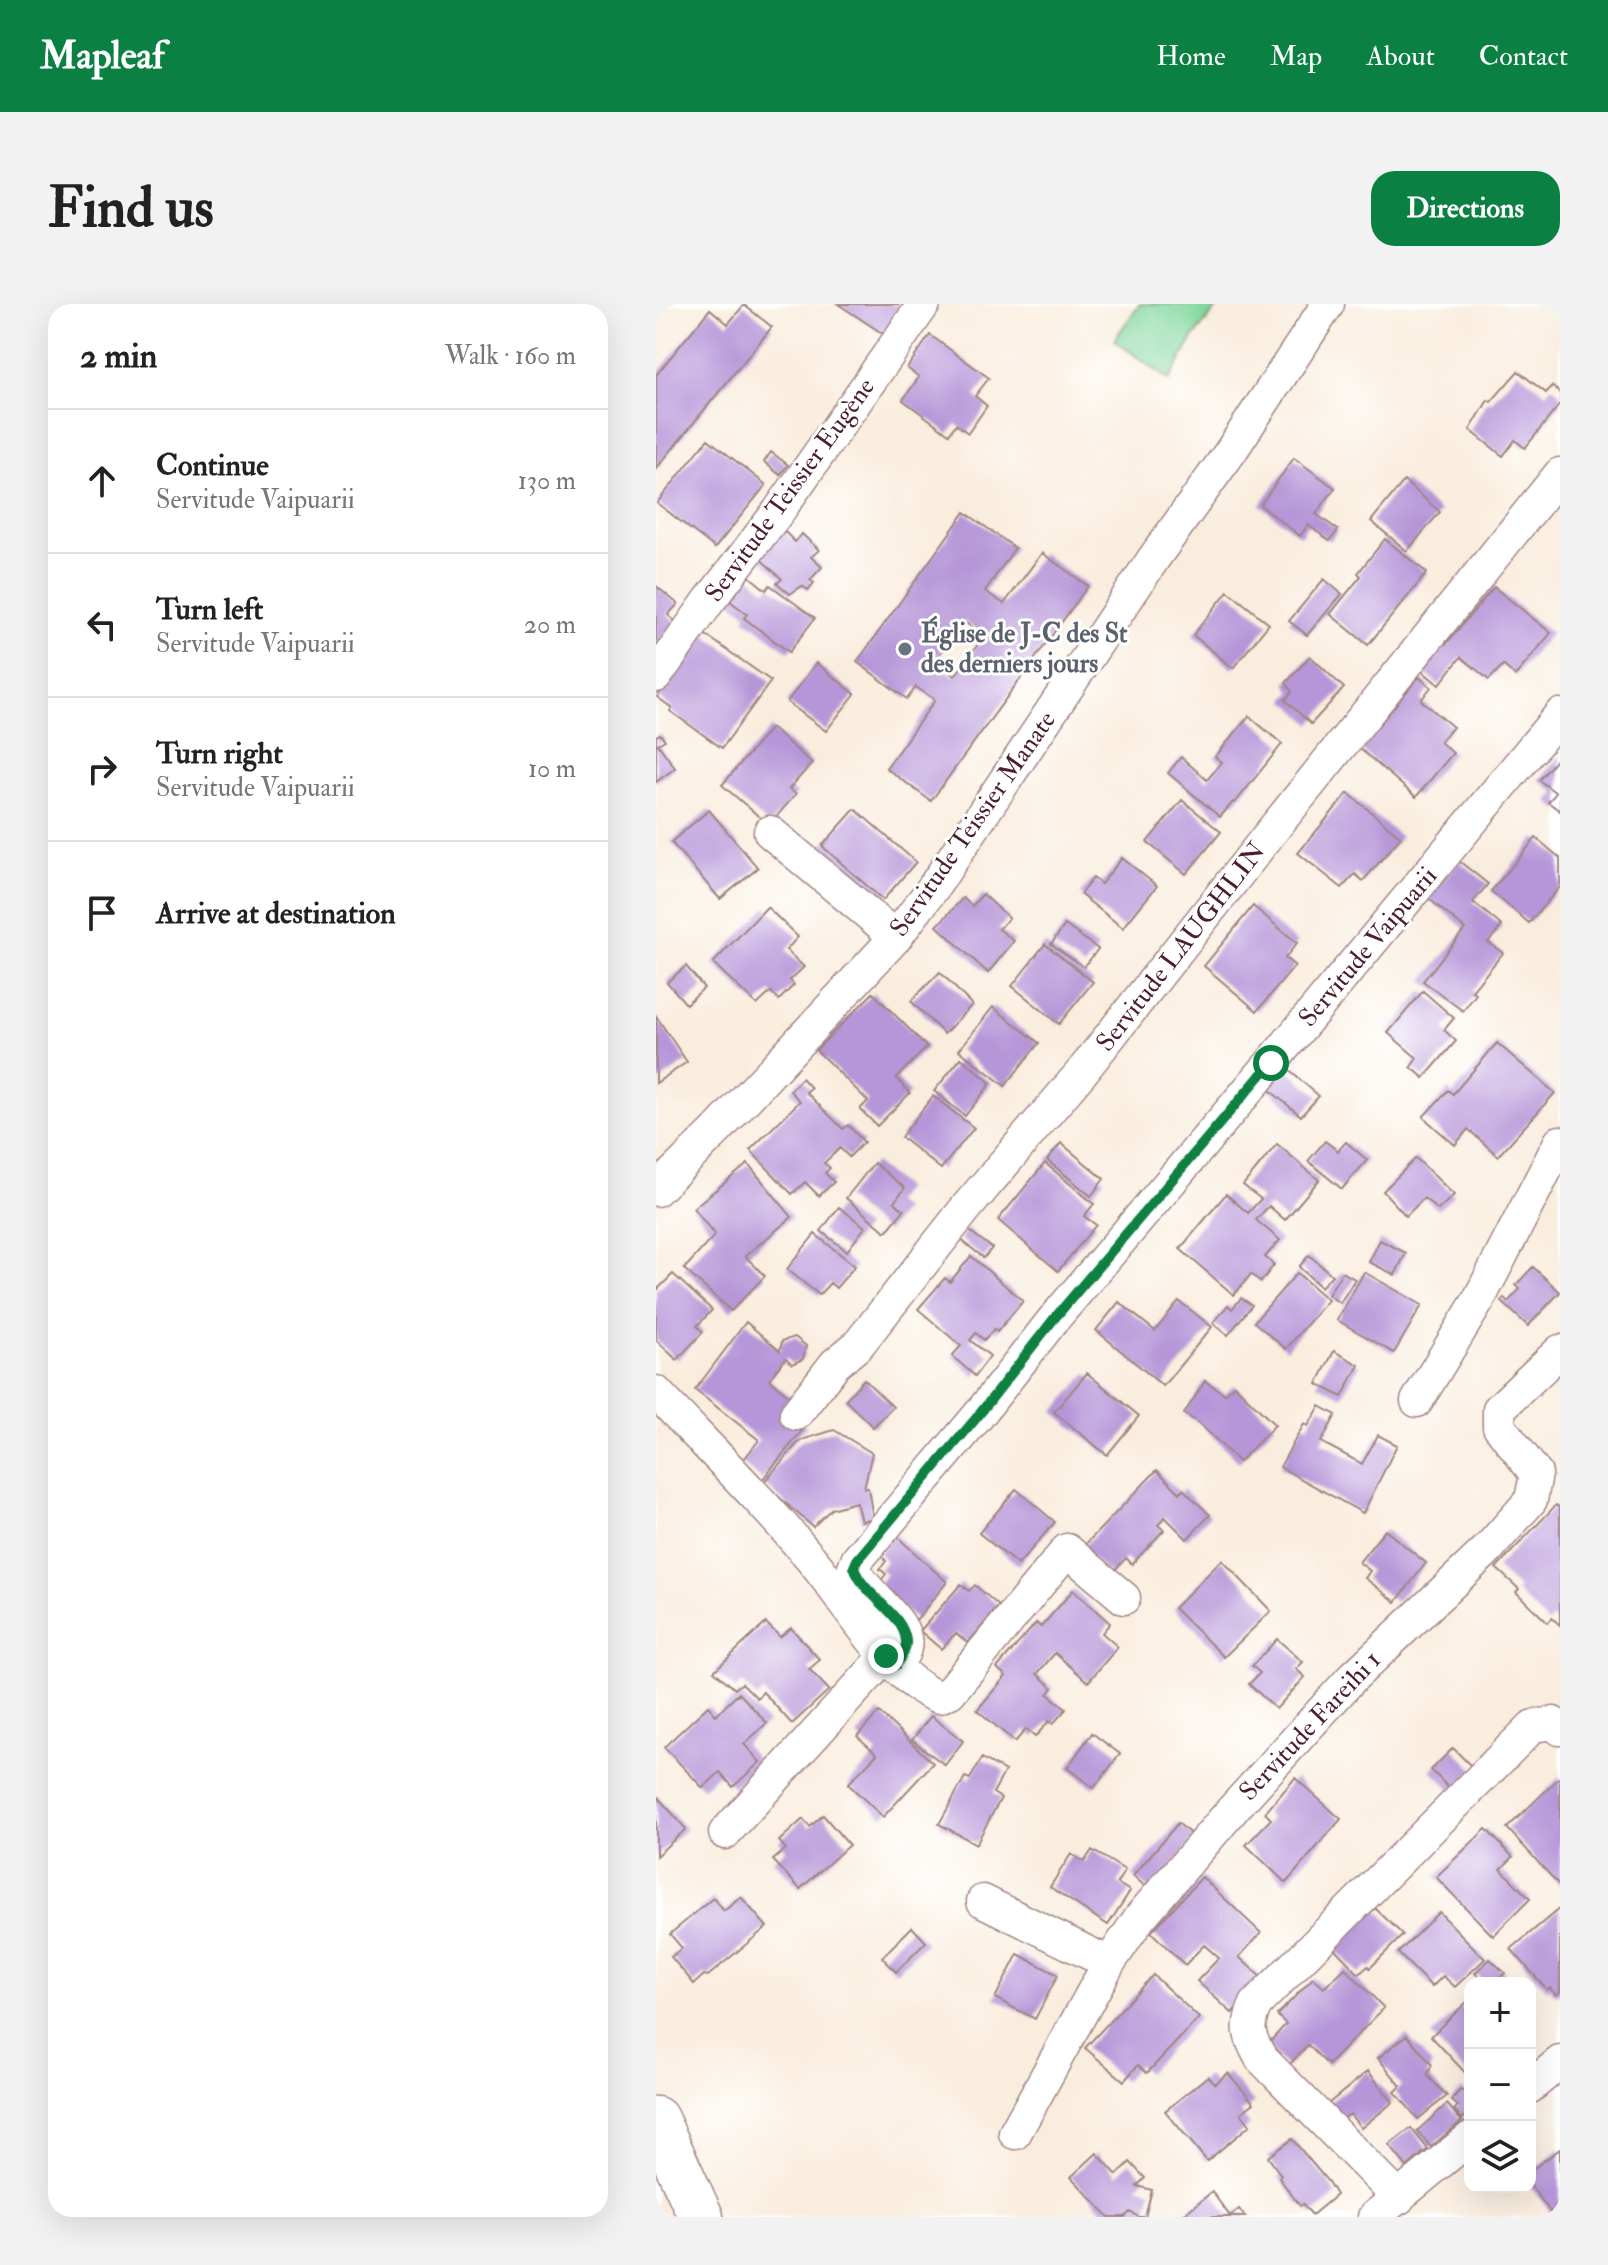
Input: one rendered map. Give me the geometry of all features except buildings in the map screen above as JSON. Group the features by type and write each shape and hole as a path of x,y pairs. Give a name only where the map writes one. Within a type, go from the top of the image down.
{"highway":[{"path":"656,2119 701,2217"}],"street":[{"name":"Servitude Teissier Eugène","path":"656,676 778,512 924,304"},
{"name":"Servitude Teissier Manate","path":"656,1190 717,1130 896,937 933,888 1328,304"},
{"name":"Servitude LAUGHLIN","path":"796,1414 835,1364 858,1345 966,1208 1081,1073 1560,474"},
{"name":"Servitude Vaipuarii","path":"891,1661 905,1649 906,1640 901,1626 857,1578 854,1567 857,1560 978,1416 1053,1320 1560,715"},
{"path":"770,832 896,937"},
{"path":"1417,1401 1478,1301 1560,1142"},
{"name":"Servitude Fareihi 1","path":"1015,2133 1109,1963 1141,1916 1342,1688 1488,1549 1531,1500 1536,1474 1499,1426 1499,1409 1560,1351"},
{"path":"656,1392 808,1555 891,1661 925,1693 939,1697 950,1692 1067,1550 1124,1598"},
{"path":"725,1833 891,1661"},
{"path":"1464,2143 1387,2208 1261,2058 1250,2039 1250,2018 1256,2004 1533,1726 1553,1723 1560,1729"},
{"path":"983,1901 1109,1963"},
{"path":"1536,2082 1560,2062"}],"green space":[{"path":"1140,304 1220,304 1193,338 1169,380 1114,340"}],"place":[{"name":"Église de J-C des St des derniers jours","path":"905,649"}],"route":[{"path":"886,1656 896,1665 905,1649 906,1640 901,1626 857,1578 854,1567 857,1560 978,1416 1053,1320 1271,1063"}]}
